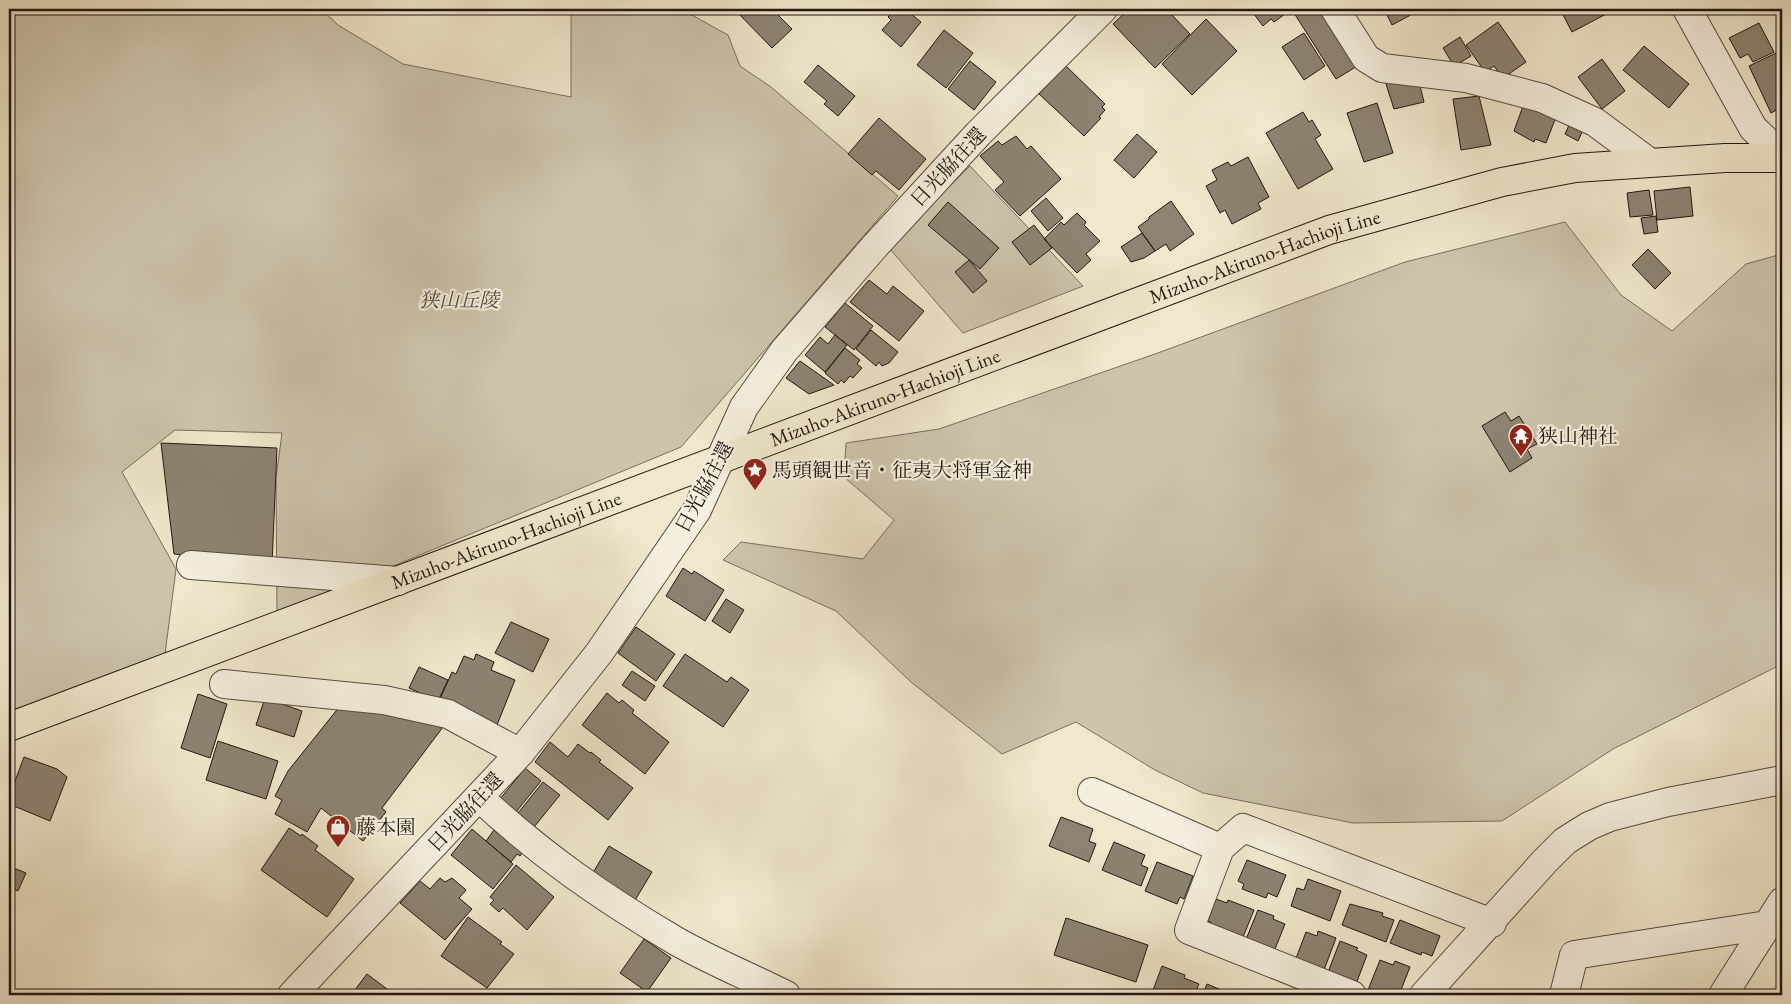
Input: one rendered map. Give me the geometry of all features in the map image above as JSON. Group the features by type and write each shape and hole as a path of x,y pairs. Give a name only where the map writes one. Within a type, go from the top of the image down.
{"main road":[{"name":"Mizuho-Akiruno-Hachioji Line","path":"9,727 1329,230 1502,182 1575,168 1649,162 1782,157"}],"street":[{"name":"日光脇往還","path":"298,994 520,753 610,637 696,510 744,407 784,351 875,246 978,134 1103,9"},
{"path":"1335,9 1366,58 1382,68 1466,78 1542,98 1595,122 1649,162"},
{"path":"1687,9 1753,128 1782,157"},
{"path":"191,565 398,581"},
{"path":"224,684 384,700 448,714 520,753"},
{"path":"1424,995 1492,923 1552,854 1565,841 1589,826 1626,811 1782,780"},
{"path":"1092,792 1220,848"},
{"path":"479,797 521,836 590,888 678,942 786,995"},
{"path":"1352,995 1189,930 1220,848 1243,828 1492,923"},
{"path":"1723,995 1782,902"},
{"path":"1564,995 1574,955 1768,925"}],"green space":[{"name":"狭山丘陵","path":"9,9 321,9 338,25 403,64 571,97 571,9 688,9 690,14 728,35 740,66 771,87 898,196 681,447 277,614 276,478 282,433 175,430 122,472 176,569 164,662 9,720"},
{"path":"970,166 1083,286 963,333 888,247"},
{"path":"1565,222 1621,295 1672,331 1746,264 1782,254 1782,664 1613,749 1502,821 1353,823 1203,793 1155,770 1076,722 1002,754 911,682 836,611 723,560 741,542 863,559 894,520 844,477 846,443 939,429 1155,354 1405,262"}],"building":[{"path":"740,9 772,9 792,29 772,48 737,12"},
{"path":"896,9 905,9 921,22 901,47 882,30 891,20 888,17"},
{"path":"1129,9 1170,9 1174,13 1172,15 1190,34 1155,68 1113,24"},
{"path":"1250,9 1292,9 1274,22 1271,19 1263,26"},
{"path":"1302,9 1323,9 1359,65 1336,79 1294,13"},
{"path":"1384,9 1422,9 1392,25"},
{"path":"1560,9 1608,9 1610,12 1572,32"},
{"path":"1206,19 1237,51 1192,95 1162,64"},
{"path":"1498,22 1526,62 1503,78 1494,66 1485,72 1466,45"},
{"path":"1759,23 1774,52 1753,62 1748,54 1740,58 1729,38"},
{"path":"944,30 973,53 946,88 917,65"},
{"path":"1304,33 1325,66 1304,80 1282,47"},
{"path":"1460,37 1471,56 1454,66 1443,48"},
{"path":"1644,46 1689,84 1669,108 1623,70"},
{"path":"1782,50 1782,107 1771,113 1749,66"},
{"path":"1602,59 1625,91 1602,109 1578,77"},
{"path":"970,61 996,82 974,110 948,89"},
{"path":"818,65 855,96 838,116 824,104 827,101 804,82"},
{"path":"1065,65 1105,104 1102,107 1105,110 1099,117 1101,118 1084,136 1039,94"},
{"path":"1418,78 1424,102 1394,109 1385,81"},
{"path":"1479,96 1491,145 1461,150 1453,99"},
{"path":"1377,103 1393,153 1364,162 1347,113"},
{"path":"1523,106 1556,117 1546,143 1535,139 1534,142 1514,131"},
{"path":"1303,112 1309,122 1312,120 1321,135 1315,139 1333,169 1298,189 1266,133"},
{"path":"879,118 926,159 899,190 876,171 872,175 848,154"},
{"path":"1570,123 1583,130 1578,141 1565,134"},
{"path":"1137,134 1157,152 1134,178 1114,160"},
{"path":"1016,136 1027,149 1031,146 1061,179 1020,216 995,190 1004,182 980,156 998,141 1002,145"},
{"path":"1248,157 1269,197 1258,203 1261,209 1232,224 1225,210 1220,213 1206,186 1217,180 1212,170 1228,162 1231,166"},
{"path":"1690,187 1693,216 1657,220 1654,191"},
{"path":"1649,190 1653,215 1630,217 1627,193"},
{"path":"1046,198 1063,218 1048,231 1031,211"},
{"path":"1171,201 1194,234 1170,251 1166,244 1155,251 1138,227"},
{"path":"948,202 999,248 980,269 928,225"},
{"path":"1077,213 1086,222 1084,225 1100,241 1086,254 1091,260 1077,273 1044,239 1061,222 1064,225"},
{"path":"1656,216 1658,232 1644,234 1641,218"},
{"path":"1034,225 1052,248 1030,265 1012,242"},
{"path":"1142,233 1155,251 1144,258 1131,262 1121,247"},
{"path":"1648,249 1671,273 1655,289 1632,265"},
{"path":"969,260 987,281 973,293 955,272"},
{"path":"869,280 887,294 893,286 924,311 899,341 850,302"},
{"path":"845,303 873,326 854,350 825,327"},
{"path":"871,330 898,352 889,363 882,366 879,362 876,366 856,349"},
{"path":"835,335 847,345 825,372 805,355 820,337 828,344"},
{"path":"845,348 860,360 857,364 862,368 853,378 850,376 844,383 841,380 838,384 825,373"},
{"path":"800,361 834,385 809,394 786,378"},
{"path":"1505,412 1511,421 1519,416 1537,444 1527,449 1532,458 1510,472 1482,426"},
{"path":"161,443 277,448 272,564 174,554"},
{"path":"683,568 692,574 694,571 724,590 705,621 666,596"},
{"path":"726,599 744,610 730,633 712,621"},
{"path":"511,622 549,639 533,672 495,653"},
{"path":"636,627 675,654 656,681 618,653"},
{"path":"476,654 494,662 491,670 515,680 497,725 462,708 439,701 452,672 456,674 464,656 474,660"},
{"path":"685,654 727,682 731,677 749,690 723,727 663,686"},
{"path":"419,667 448,680 438,701 409,688"},
{"path":"632,671 655,686 645,701 622,685"},
{"path":"607,693 619,703 622,700 634,710 632,713 669,742 645,774 582,725"},
{"path":"198,694 227,704 210,758 181,748"},
{"path":"265,698 302,711 294,737 256,725"},
{"path":"340,706 394,710 443,727 382,808 386,812 363,841 321,808 307,832 275,814 282,800 275,796 288,771"},
{"path":"218,741 278,761 266,799 206,780"},
{"path":"550,742 568,757 578,744 601,760 599,762 633,788 608,820 535,762"},
{"path":"24,757 57,769 67,777 50,821 9,804 9,797"},
{"path":"525,768 541,781 512,817 496,804"},
{"path":"543,782 560,795 530,832 514,818"},
{"path":"1061,817 1093,829 1089,841 1096,844 1089,862 1049,846"},
{"path":"289,828 301,836 302,834 318,846 315,850 354,879 327,917 261,870"},
{"path":"472,829 513,864 493,889 451,855"},
{"path":"494,830 522,853 520,856 517,854 511,862 486,841"},
{"path":"1114,842 1145,855 1141,865 1148,868 1141,886 1102,870"},
{"path":"609,846 652,872 634,902 591,876"},
{"path":"1247,860 1286,875 1277,897 1268,893 1266,898 1242,889 1244,884 1238,881"},
{"path":"1157,862 1193,876 1184,899 1180,897 1177,904 1145,891"},
{"path":"516,865 554,897 527,930 503,908 499,912 490,904 494,900 490,897"},
{"path":"9,866 26,873 18,891 9,887"},
{"path":"440,878 445,882 452,878 466,890 459,898 472,909 445,940 400,903 420,881 430,889"},
{"path":"1308,879 1341,891 1330,921 1291,906 1297,888 1304,890"},
{"path":"1216,899 1227,903 1228,900 1254,910 1241,942 1208,930 1211,922 1208,921"},
{"path":"1350,904 1383,913 1382,916 1394,920 1386,942 1342,925"},
{"path":"1258,910 1274,916 1273,919 1285,924 1273,954 1242,949"},
{"path":"468,917 502,942 500,944 514,954 487,988 441,956"},
{"path":"1066,918 1148,945 1136,982 1054,955"},
{"path":"1400,920 1440,936 1432,956 1422,952 1421,955 1390,943"},
{"path":"1318,931 1336,938 1321,978 1295,961 1306,932 1317,936"},
{"path":"644,939 671,958 647,992 620,973"},
{"path":"1340,941 1358,948 1356,950 1367,955 1356,984 1325,980"},
{"path":"1380,960 1393,965 1395,961 1410,967 1399,995 1366,995"},
{"path":"1162,966 1185,975 1184,978 1199,984 1194,995 1158,995 1152,993"},
{"path":"367,974 395,995 351,995"},
{"path":"1207,984 1233,995 1202,995"}],"place":[{"name":"狭山神社","path":"1521,457"},
{"name":"馬頭観世音・征夷大将軍金神","path":"755,491"},
{"name":"藤本園","path":"338,848"}]}
